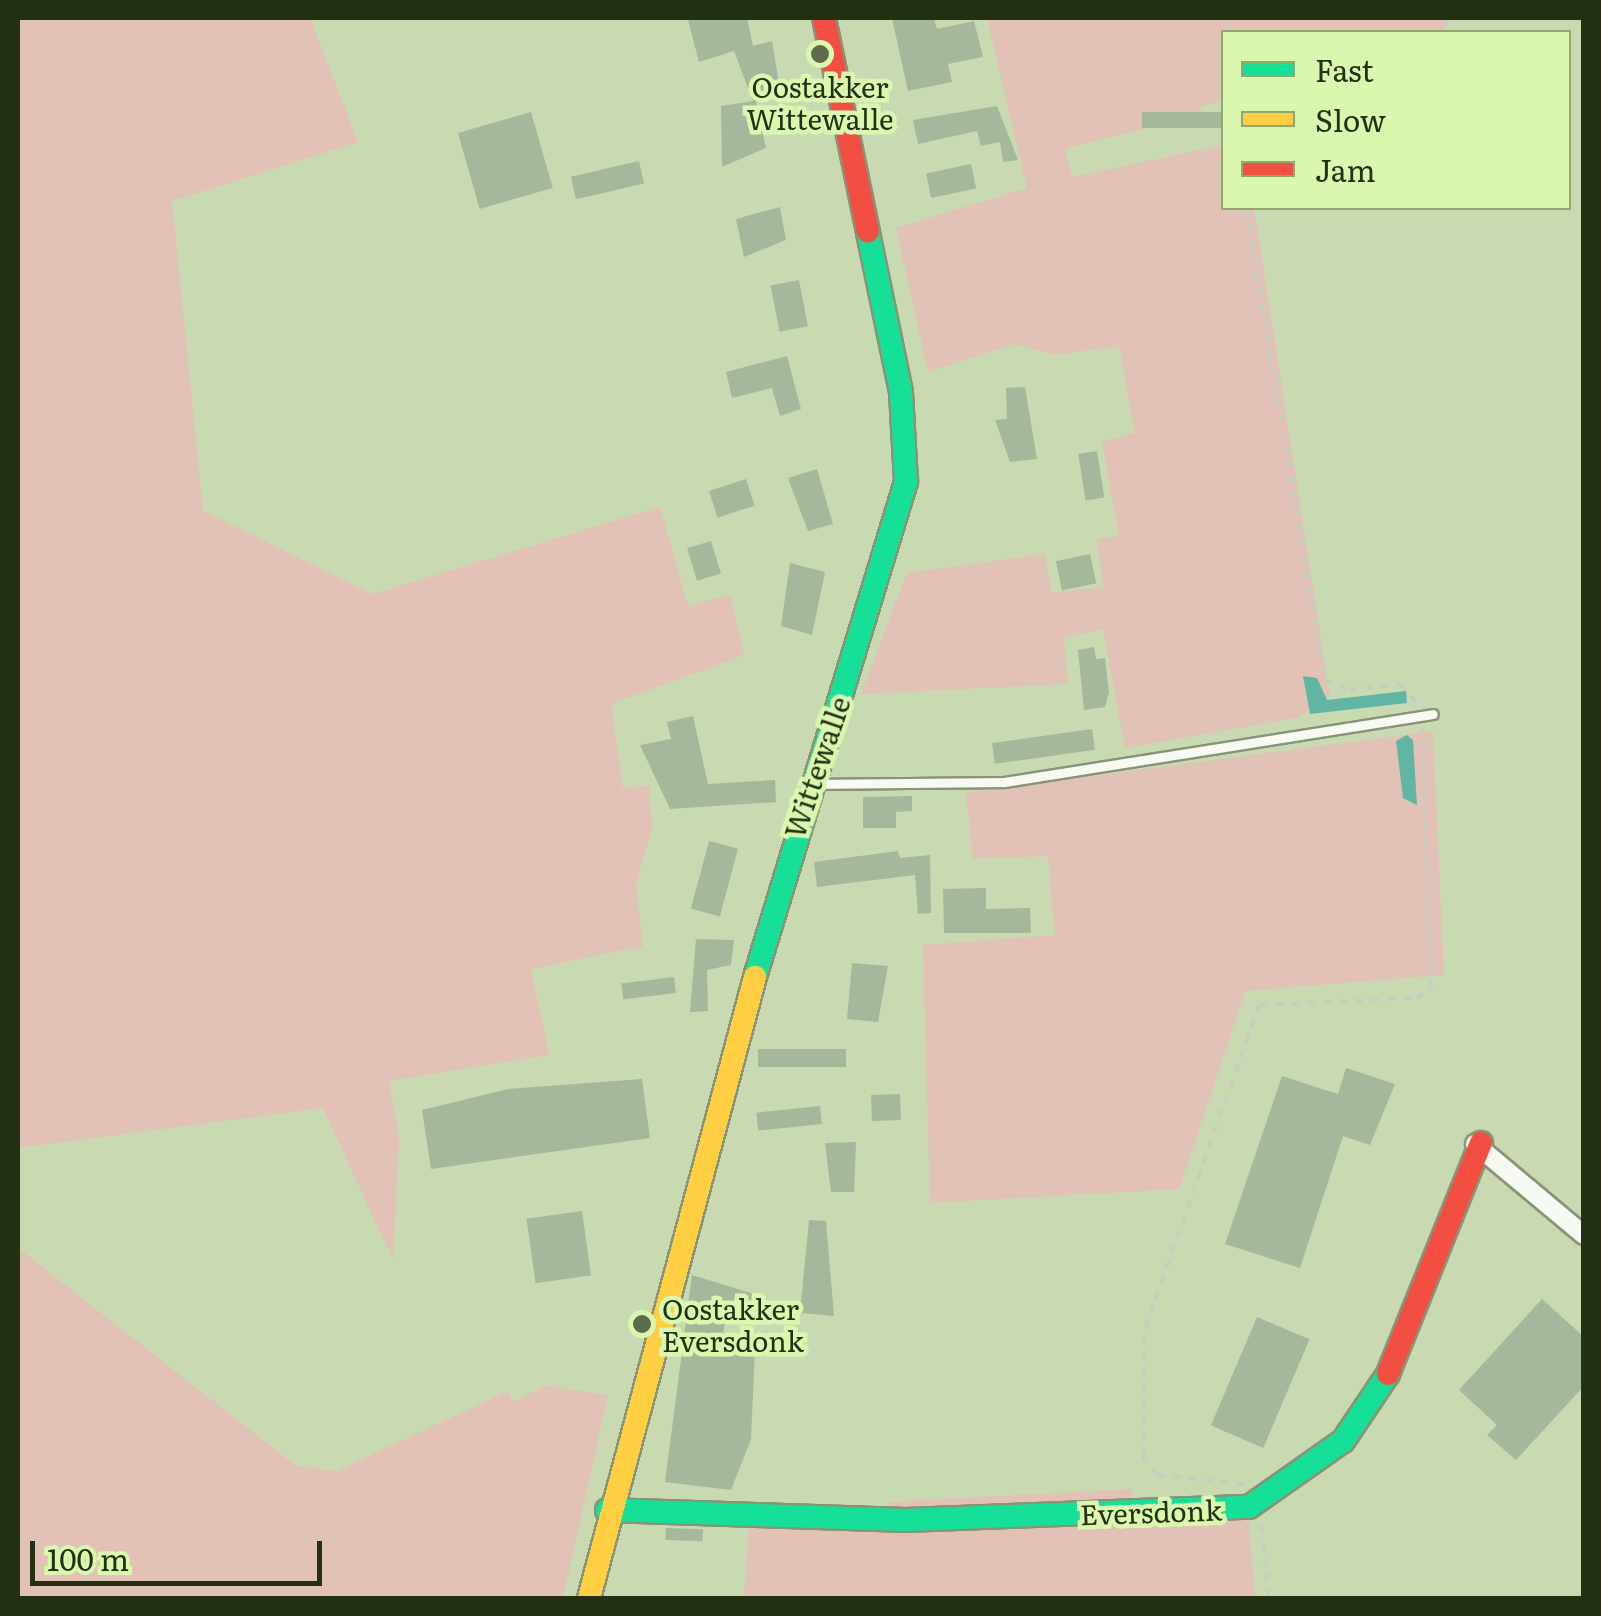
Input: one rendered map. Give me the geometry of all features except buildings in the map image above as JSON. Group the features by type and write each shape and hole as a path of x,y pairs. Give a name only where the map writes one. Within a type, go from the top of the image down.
{"street":[{"name":"Wittewalle","path":"589,1598 607,1510 807,784 891,546 908,433 824,18"},
{"name":"Eversdonk","path":"607,1510 906,1520 1259,1502 1343,1441 1381,1392 1474,1144"},
{"path":"1474,1144 1584,1235"}],"lane":[{"path":"807,784 1004,782 1433,714"}],"path":[{"path":"1246,210 1325,680 1349,690 1400,684 1416,695 1421,716 1431,989 1416,998 1258,1006 1145,1329 1143,1458 1158,1475 1242,1482 1259,1502 1268,1598"}],"shaded area":[{"path":"18,18 310,18 358,142 172,201 203,511 373,594 660,507 688,606 730,595 744,655 611,704 623,789 649,785 652,829 636,883 643,946 531,969 549,1055 389,1081 399,1137 393,1260 323,1108 18,1148"},
{"path":"987,18 1442,18 1445,30 1221,30 1221,101 1200,106 1202,115 1065,148 1072,177 1221,145 1221,210 1254,210 1330,697 1296,718 1125,748 1103,629 1064,638 1068,684 861,694 907,573 1045,554 1052,593 1103,587 1097,539 1119,536 1102,441 1135,433 1119,346 1057,355 1015,344 928,372 896,228 1027,188"},
{"path":"1433,731 1444,975 1245,991 1179,1189 930,1203 923,945 1055,935 1048,856 973,859 966,793"},
{"path":"18,1248 296,1466 337,1471 508,1391 513,1402 546,1386 608,1395 563,1598 18,1598"},
{"path":"1132,1489 1133,1507 890,1520 889,1502"},
{"path":"1248,1516 1255,1598 744,1598 749,1528"}],"water":[{"path":"1303,676 1317,678 1327,700 1406,691 1407,703 1310,714"},
{"path":"1407,735 1413,740 1417,805 1403,798 1396,741"}],"traffic: fast":[{"path":"755,977 906,482 901,392 868,232"},
{"path":"607,1510 906,1520 1249,1507 1343,1441 1388,1374"}],"traffic: slow":[{"path":"589,1598 755,977"}],"traffic: jam":[{"path":"824,18 868,232"},
{"path":"1388,1374 1481,1143"}],"place":[{"name":"Oostakker Wittewalle","path":"820,54"},
{"name":"Oostakker Eversdonk","path":"642,1324"}]}
